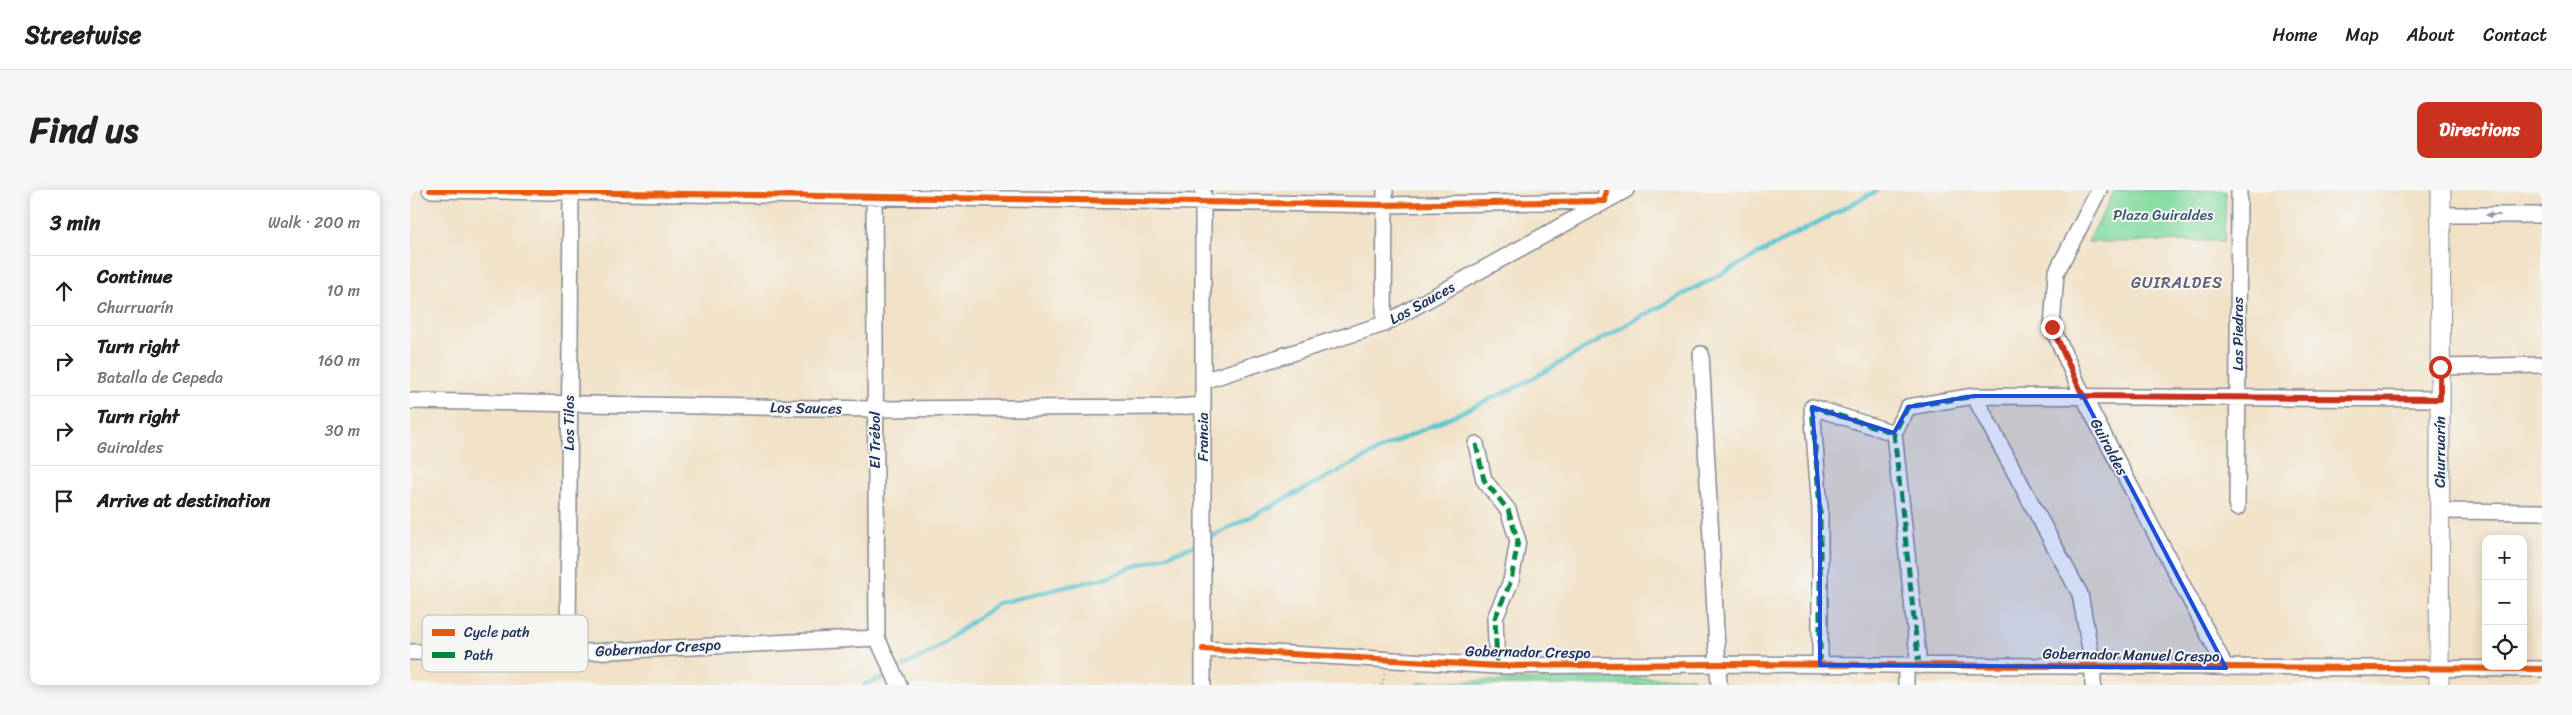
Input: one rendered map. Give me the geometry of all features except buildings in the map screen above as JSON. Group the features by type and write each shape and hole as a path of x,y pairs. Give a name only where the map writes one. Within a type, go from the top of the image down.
{"main road":[{"name":"Churruarín","path":"2439,677 2441,190"}],"street":[{"path":"430,190 571,193 1385,198 1606,196"},
{"name":"Los Sauces","path":"1203,381 1384,324 1606,196 1626,190"},
{"name":"Guiraldes","path":"2099,190 2056,273 2052,327 2083,396 2226,668"},
{"name":"Las Piedras","path":"2238,508 2239,190"},
{"name":"Los Tilos","path":"568,615 571,193"},
{"name":"El Trébol","path":"874,194 877,638 899,685"},
{"name":"Francia","path":"1203,685 1204,196"},
{"path":"1384,324 1385,198"},
{"path":"2441,216 2542,215"},
{"path":"1701,354 1719,685"},
{"path":"2440,367 2542,365"},
{"path":"1974,396 2080,594 2093,666 2093,685"},
{"path":"1906,685 1913,666 1894,433 1908,408 1974,396 2440,399"},
{"name":"Los Sauces","path":"410,401 875,409 1176,407 1203,405"},
{"path":"1820,665 1820,510 1812,407 1894,433"},
{"path":"1476,444 1484,480 1508,510 1518,541 1512,581 1495,618 1497,666"},
{"path":"2440,511 2542,512"},
{"name":"Gobernador Crespo","path":"588,652 877,638"},
{"name":"Gobernador Crespo","path":"1203,649 1497,666 1719,664"},
{"name":"Gobernador Manuel Crespo","path":"1719,664 2226,668 2439,677 2542,669"}],"highlighted area":[{"path":"1974,396 2083,396 2226,668 1820,665 1820,509 1812,407 1894,433 1908,407"}],"green space":[{"name":"Plaza Guiraldes","path":"2115,190 2226,190 2224,241 2088,242"},
{"path":"1693,677 1701,685 1415,685 1421,682"}],"waterway":[{"path":"1206,540 1387,446 1521,385 1626,325 1878,190"},
{"path":"904,666 931,652 998,603 1108,577 1199,544"},
{"path":"863,685 882,678"}],"marked path":[{"path":"1919,666 1894,433 1908,407 1974,396"},
{"path":"1820,665 1820,509 1812,407 1894,433"},
{"path":"1476,444 1484,480 1508,510 1518,541 1511,581 1495,618 1497,666"}],"cycle path":[{"path":"430,190 1385,205 1605,201 1606,190"},
{"path":"1203,649 1497,666 1719,664 2542,669"}],"district":[{"name":"GUIRALDES","path":"2177,282"}],"route":[{"path":"2052,327 2083,396 2440,399 2440,367"}]}
